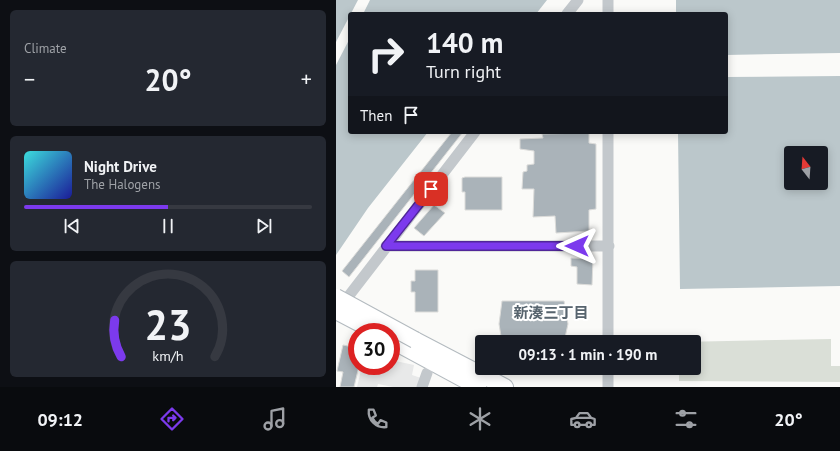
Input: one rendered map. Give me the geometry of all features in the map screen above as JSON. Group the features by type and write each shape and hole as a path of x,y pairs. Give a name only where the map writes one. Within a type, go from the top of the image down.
{"street":[{"path":"569,12 578,0"},
{"path":"608,0 608,12"},
{"path":"358,323 336,312 473,134"},
{"path":"608,134 608,335"},
{"path":"386,246 609,246"},
{"path":"336,297 505,387"},
{"path":"400,345 478,387"},
{"path":"422,387 427,373"},
{"path":"608,375 608,387"}],"shaded area":[{"path":"336,0 358,0 352,12 348,12 348,19 336,42"},
{"path":"370,0 547,0 538,12 364,12"},
{"path":"676,0 840,0 840,53 728,55 728,12 676,12"},
{"path":"348,42 348,134 426,134 368,208 336,255 336,65"},
{"path":"840,76 840,286 680,289 678,134 728,134 728,77"},
{"path":"831,339 831,366 840,366 840,382 679,381 679,375 701,375 701,342"},
{"path":"400,362 414,365 412,375 421,378 418,387 393,387 378,384 377,387 357,387 360,375 400,375"}],"building":[{"path":"450,134 461,134 349,277 342,271"},
{"path":"542,134 589,134 589,143 596,144 596,209 589,210 589,231 556,233 555,216 533,217 534,189 522,189 523,172 527,171 527,165 534,164 534,151 520,149 520,139 543,138"},
{"path":"502,177 502,210 465,210 465,192 462,192 462,178"},
{"path":"434,205 445,213 424,236 414,228"},
{"path":"571,258 593,259 592,285 577,284 577,267 571,266"},
{"path":"415,270 438,270 438,312 415,312 415,292 411,292 411,281 415,281"},
{"path":"502,301 564,301 568,324 566,335 501,335 499,324"},
{"path":"343,345 348,346 348,375 357,375 354,387 340,387 343,372 337,371"}],"district":[{"name":"新湊三丁目","path":"551,313"}],"route":[{"path":"431,189 386,246 577,246"}]}
